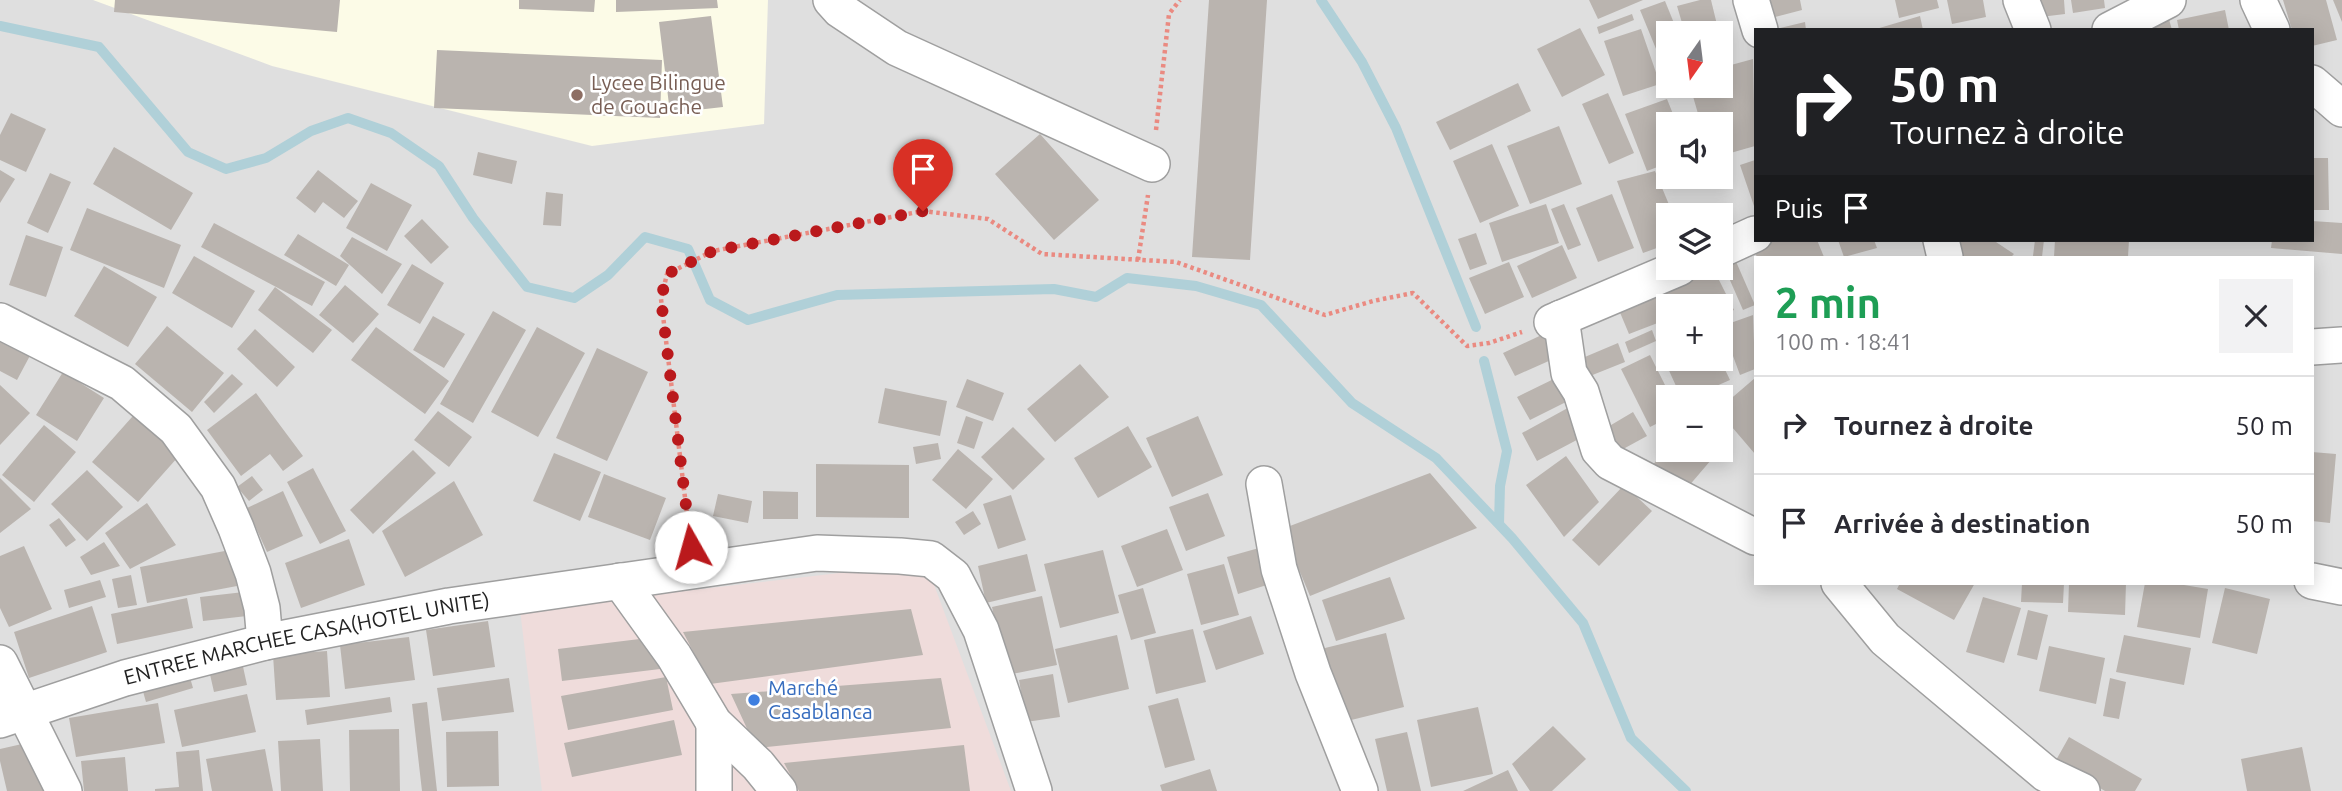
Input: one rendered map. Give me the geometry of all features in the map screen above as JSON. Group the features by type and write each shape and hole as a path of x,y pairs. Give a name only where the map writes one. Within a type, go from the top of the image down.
{"street":[{"path":"831,0 840,10 897,48 1152,164"},
{"path":"1751,0 1759,28"},
{"path":"2021,0 2032,28"},
{"path":"2114,28 2168,0"},
{"path":"2258,0 2271,28"},
{"path":"2314,85 2342,109"},
{"path":"1733,244 1754,234"},
{"path":"1656,278 1557,320 1569,373 1581,392 1599,450 1609,462 1754,536"},
{"path":"0,321 122,383 176,429 218,487 227,507 253,573 262,608 265,642"},
{"path":"2314,347 2342,345"},
{"path":"1264,484 1279,569 1313,673 1360,791"},
{"name":"ENTREE MARCHEE CASA(HOTEL UNITE)","path":"12,715 125,678 265,642 449,606 817,553 900,556 931,559 953,576 981,630 1034,791"},
{"path":"620,581 674,656 714,723 758,765 779,791"},
{"path":"2314,581 2342,587"},
{"path":"1841,585 1885,639 2046,774 2082,791"},
{"path":"0,663 12,715 64,791"},
{"path":"714,723 714,791"}],"path":[{"path":"694,571 661,299 667,274 713,251 923,211 988,219 1042,254 1175,262 1325,315 1413,293 1467,346 1489,343 1557,320"}],"shaded area":[{"path":"0,0 2342,0 2342,791 0,791"},
{"name":"Lycee Bilingue de Gouache","path":"93,0 768,0 764,124 592,146 272,66"},
{"name":"Marché Casablanca","path":"908,565 933,582 1011,791 542,791 520,610"}],"building":[{"path":"115,0 340,0 337,32 114,12"},
{"path":"519,0 595,0 594,12 519,9"},
{"path":"616,0 717,0 718,8 616,12"},
{"path":"1209,0 1267,0 1250,260 1192,257"},
{"path":"1589,0 1643,0 1598,19"},
{"path":"1711,0 1716,21 1681,21 1677,6"},
{"path":"1766,0 1800,0 1802,10 1771,18"},
{"path":"1895,0 1937,0 1939,8 1899,18"},
{"path":"1947,0 1983,0 1986,17 1952,24"},
{"path":"2030,0 2064,0 2065,14 2032,18"},
{"path":"2071,0 2104,0 2105,8 2073,13"},
{"path":"2283,0 2326,0 2337,40 2314,46 2314,28 2291,28"},
{"path":"2333,0 2342,0 2342,22"},
{"path":"1665,1 1673,21 1656,21 1656,49 1640,10"},
{"path":"2225,10 2229,28 2179,28 2177,20"},
{"path":"2167,12 2171,28 2136,28"},
{"path":"1632,14 1634,20 1599,34 1597,27"},
{"path":"711,16 723,107 670,113 659,22"},
{"path":"1920,16 1923,28 1879,28"},
{"path":"1805,22 1806,28 1780,28"},
{"path":"1580,28 1605,75 1562,97 1537,49"},
{"path":"1641,29 1656,72 1656,85 1623,96 1604,41"},
{"path":"437,50 662,60 660,118 434,108"},
{"path":"1753,59 1754,146 1733,152 1733,112 1698,112 1693,98 1733,98 1733,64"},
{"path":"1518,83 1531,111 1450,150 1436,122"},
{"path":"1608,93 1634,153 1609,164 1582,104"},
{"path":"1667,99 1672,112 1656,112 1656,168 1647,171 1625,114"},
{"path":"11,113 46,129 26,172 0,160 0,135"},
{"path":"1559,126 1582,184 1530,204 1507,146"},
{"path":"1040,134 1099,200 1054,240 995,174"},
{"path":"1492,144 1519,206 1480,223 1453,161"},
{"path":"114,147 193,193 171,230 93,184"},
{"path":"478,152 517,161 512,184 473,175"},
{"path":"2314,158 2328,158 2329,210 2314,210"},
{"path":"1754,160 1754,206 1740,165"},
{"path":"0,170 15,179 0,203"},
{"path":"318,170 358,201 344,218 323,202 315,213 296,198"},
{"path":"1655,171 1656,189 1662,189 1668,203 1656,203 1656,248 1643,253 1617,181"},
{"path":"50,173 71,182 48,233 27,223"},
{"path":"371,183 412,205 387,251 346,228"},
{"path":"546,192 563,194 561,226 543,225"},
{"path":"1612,194 1634,248 1598,262 1576,208"},
{"path":"1546,204 1559,243 1502,262 1489,223"},
{"path":"1564,204 1581,245 1568,250 1551,209"},
{"path":"87,208 181,245 164,288 70,250"},
{"path":"422,219 449,247 431,264 404,236"},
{"path":"2314,221 2342,223 2342,254 2271,248 2272,242 2314,242"},
{"path":"214,223 325,282 312,306 201,247"},
{"path":"1476,233 1487,264 1470,270 1458,239"},
{"path":"298,234 349,265 336,286 284,255"},
{"path":"26,235 63,247 46,297 9,285"},
{"path":"352,237 402,264 382,294 340,256"},
{"path":"1768,242 1818,242 1824,256 1757,256 1753,248"},
{"path":"1839,242 1875,242 1877,248 1848,256 1844,256"},
{"path":"1950,242 1996,242 2014,254 1960,256 1946,247"},
{"path":"2035,242 2044,242 2042,256 2033,256"},
{"path":"2055,242 2129,242 2128,256 2054,256"},
{"path":"1562,245 1577,278 1532,298 1517,266"},
{"path":"194,256 255,291 232,328 172,293"},
{"path":"1734,257 1754,303 1754,305 1743,310 1730,280 1733,280"},
{"path":"1509,262 1524,297 1485,314 1469,278"},
{"path":"412,264 444,283 420,324 387,305"},
{"path":"104,266 157,297 128,347 74,316"},
{"path":"1674,280 1719,280 1726,294 1664,294 1660,287"},
{"path":"345,285 379,314 353,343 319,315"},
{"path":"275,287 332,330 313,353 258,310"},
{"path":"1656,288 1658,294 1656,294 1656,324 1629,334 1616,303"},
{"path":"493,311 526,330 473,423 440,404"},
{"path":"1753,315 1754,369 1740,375 1733,356 1733,322"},
{"path":"433,316 465,334 444,368 413,350"},
{"path":"167,326 224,373 192,412 135,364"},
{"path":"376,327 449,381 425,414 351,360"},
{"path":"537,327 585,353 538,437 491,412"},
{"path":"255,329 295,367 277,387 237,349"},
{"path":"1652,330 1656,341 1629,353 1625,342"},
{"path":"0,332 33,350 17,380 0,371"},
{"path":"1548,332 1560,356 1515,376 1503,353"},
{"path":"1618,343 1625,362 1580,380 1573,362"},
{"path":"597,348 648,372 607,461 556,438"},
{"path":"1650,355 1665,385 1656,385 1656,424 1650,427 1621,369"},
{"path":"1080,364 1109,397 1055,442 1027,409"},
{"path":"1669,371 1726,371 1730,380 1719,385 1676,385"},
{"path":"63,372 104,398 77,441 36,415"},
{"path":"232,374 243,384 214,413 204,402"},
{"path":"1564,374 1576,397 1530,420 1517,397"},
{"path":"967,379 1004,393 993,421 956,407"},
{"path":"1754,379 1754,453 1733,428 1733,397"},
{"path":"0,385 30,413 0,445"},
{"path":"885,388 947,401 940,436 878,423"},
{"path":"256,393 303,456 283,471 270,454 241,476 207,430"},
{"path":"1575,404 1590,433 1537,461 1522,433"},
{"path":"140,408 186,448 138,502 92,462"},
{"path":"438,411 472,437 449,467 414,440"},
{"path":"1633,412 1647,436 1614,454 1601,431"},
{"path":"966,416 983,422 974,449 957,443"},
{"path":"1198,416 1223,475 1172,497 1146,438"},
{"path":"44,425 76,452 34,502 2,475"},
{"path":"1128,426 1152,467 1098,498 1074,458"},
{"path":"1013,427 1045,459 1013,490 981,457"},
{"path":"938,443 941,459 916,464 913,447"},
{"path":"958,449 993,479 966,509 932,480"},
{"path":"413,450 436,473 373,534 350,510"},
{"path":"2314,452 2336,454 2330,523 2314,521"},
{"path":"554,453 601,472 580,521 533,501"},
{"path":"1566,456 1599,502 1564,537 1526,485"},
{"path":"1656,461 1709,462 1682,494 1651,467"},
{"path":"816,464 909,465 909,518 816,517"},
{"path":"313,468 346,531 320,544 287,482"},
{"path":"87,470 123,507 87,541 51,504"},
{"path":"1430,473 1477,528 1310,596 1282,529"},
{"path":"604,474 666,498 650,540 588,517"},
{"path":"252,476 263,490 249,501 237,487"},
{"path":"0,478 31,509 0,533"},
{"path":"454,481 483,535 405,577 382,531"},
{"path":"1624,485 1652,511 1599,566 1572,540"},
{"path":"283,491 303,536 267,552 247,508"},
{"path":"763,491 798,492 798,519 763,519"},
{"path":"1208,493 1225,536 1186,551 1169,507"},
{"path":"718,494 752,501 748,523 713,516"},
{"path":"1011,495 1026,540 998,549 983,504"},
{"path":"147,503 176,545 130,569 105,533"},
{"path":"973,511 981,524 964,535 955,522"},
{"path":"59,518 76,540 66,547 49,525"},
{"path":"1167,529 1183,570 1137,587 1121,546"},
{"path":"349,539 365,585 301,608 285,563"},
{"path":"104,542 120,566 91,575 80,557"},
{"path":"24,546 52,609 9,627 0,608 0,556"},
{"path":"1259,548 1270,584 1238,594 1227,557"},
{"path":"230,550 237,586 147,603 140,567"},
{"path":"1103,550 1119,613 1060,628 1044,564"},
{"path":"1027,554 1036,591 986,603 978,566"},
{"path":"1224,564 1239,615 1201,625 1187,574"},
{"path":"131,575 137,605 118,608 112,579"},
{"path":"1390,577 1405,619 1336,641 1322,600"},
{"path":"100,580 106,597 69,608 64,590"},
{"path":"1899,585 1974,585 1954,620 1897,589"},
{"path":"2022,585 2064,585 2063,603 2021,602"},
{"path":"2069,585 2126,585 2125,615 2068,612"},
{"path":"2145,585 2184,585 2208,589 2200,638 2137,627"},
{"path":"1143,588 1156,633 1131,640 1118,595"},
{"path":"2225,588 2270,599 2257,654 2212,643"},
{"path":"244,592 247,616 203,621 200,597"},
{"path":"1042,596 1057,665 1007,675 992,607"},
{"path":"1983,597 2021,608 2004,663 1966,652"},
{"path":"187,598 193,628 117,644 111,614"},
{"path":"92,606 107,652 29,678 14,632"},
{"path":"911,609 923,655 710,684 683,632"},
{"path":"2028,610 2048,615 2037,660 2017,655"},
{"path":"1251,616 1264,654 1216,670 1203,631"},
{"path":"488,621 495,667 433,676 426,630"},
{"path":"1193,629 1206,682 1156,694 1144,640"},
{"path":"1386,633 1404,707 1339,723 1321,649"},
{"path":"1117,635 1129,689 1068,703 1055,649"},
{"path":"2124,635 2191,648 2184,685 2116,672"},
{"path":"409,637 415,680 345,689 340,645"},
{"path":"656,637 660,669 562,681 558,649"},
{"path":"2049,646 2105,658 2096,704 2039,691"},
{"path":"327,651 330,697 276,700 273,655"},
{"path":"242,662 247,685 214,692 209,670"},
{"path":"189,674 193,688 146,702 142,688"},
{"path":"1053,674 1060,717 1026,722 1019,680"},
{"path":"666,677 673,710 568,730 561,696"},
{"path":"509,678 514,712 442,721 437,688"},
{"path":"941,678 951,728 756,748 731,694"},
{"path":"2110,678 2126,682 2119,719 2103,716"},
{"path":"247,694 256,732 182,747 174,710"},
{"path":"390,697 392,712 307,725 305,710"},
{"path":"1178,698 1195,760 1165,768 1148,706"},
{"path":"427,702 437,791 422,791 412,704"},
{"path":"158,703 165,743 76,757 69,718"},
{"path":"1478,707 1493,774 1431,787 1417,720"},
{"path":"674,720 682,755 572,777 564,743"},
{"path":"1553,726 1586,759 1552,791 1530,791 1512,764"},
{"path":"399,729 400,791 350,791 349,730"},
{"path":"498,731 499,786 447,787 446,732"},
{"path":"1407,732 1421,791 1387,791 1375,739"},
{"path":"2069,737 2142,779 2135,791 2105,791 2055,762"},
{"path":"320,739 323,791 281,791 278,741"},
{"path":"22,744 44,791 7,791 0,749"},
{"path":"964,745 970,791 799,791 784,763"},
{"path":"2302,747 2311,791 2247,791 2241,759"},
{"path":"265,749 273,791 212,791 206,759"},
{"path":"199,750 203,791 155,791 179,787 176,752"},
{"path":"125,757 128,791 84,791 81,761"},
{"path":"1210,769 1217,791 1162,791 1160,785"},
{"path":"1508,770 1518,791 1463,791"}],"waterway":[{"path":"1321,0 1362,62 1396,128 1476,327"},
{"path":"0,26 99,47 188,152 226,169 266,158 311,131 348,118 391,133 439,166 473,218 527,287 574,298 608,275 645,237 688,249 710,300 748,320 837,295 1054,289 1096,297 1127,278 1196,286 1261,305 1352,403 1436,458 1512,538 1583,623 1631,738 1686,791"},
{"path":"1484,361 1507,451 1500,486 1499,524"}],"place":[{"name":"Lycee Bilingue de Gouache","path":"577,95"},
{"name":"Marché Casablanca","path":"754,700"}],"route":[{"path":"691,547 661,299 667,274 713,251 923,211"}]}
